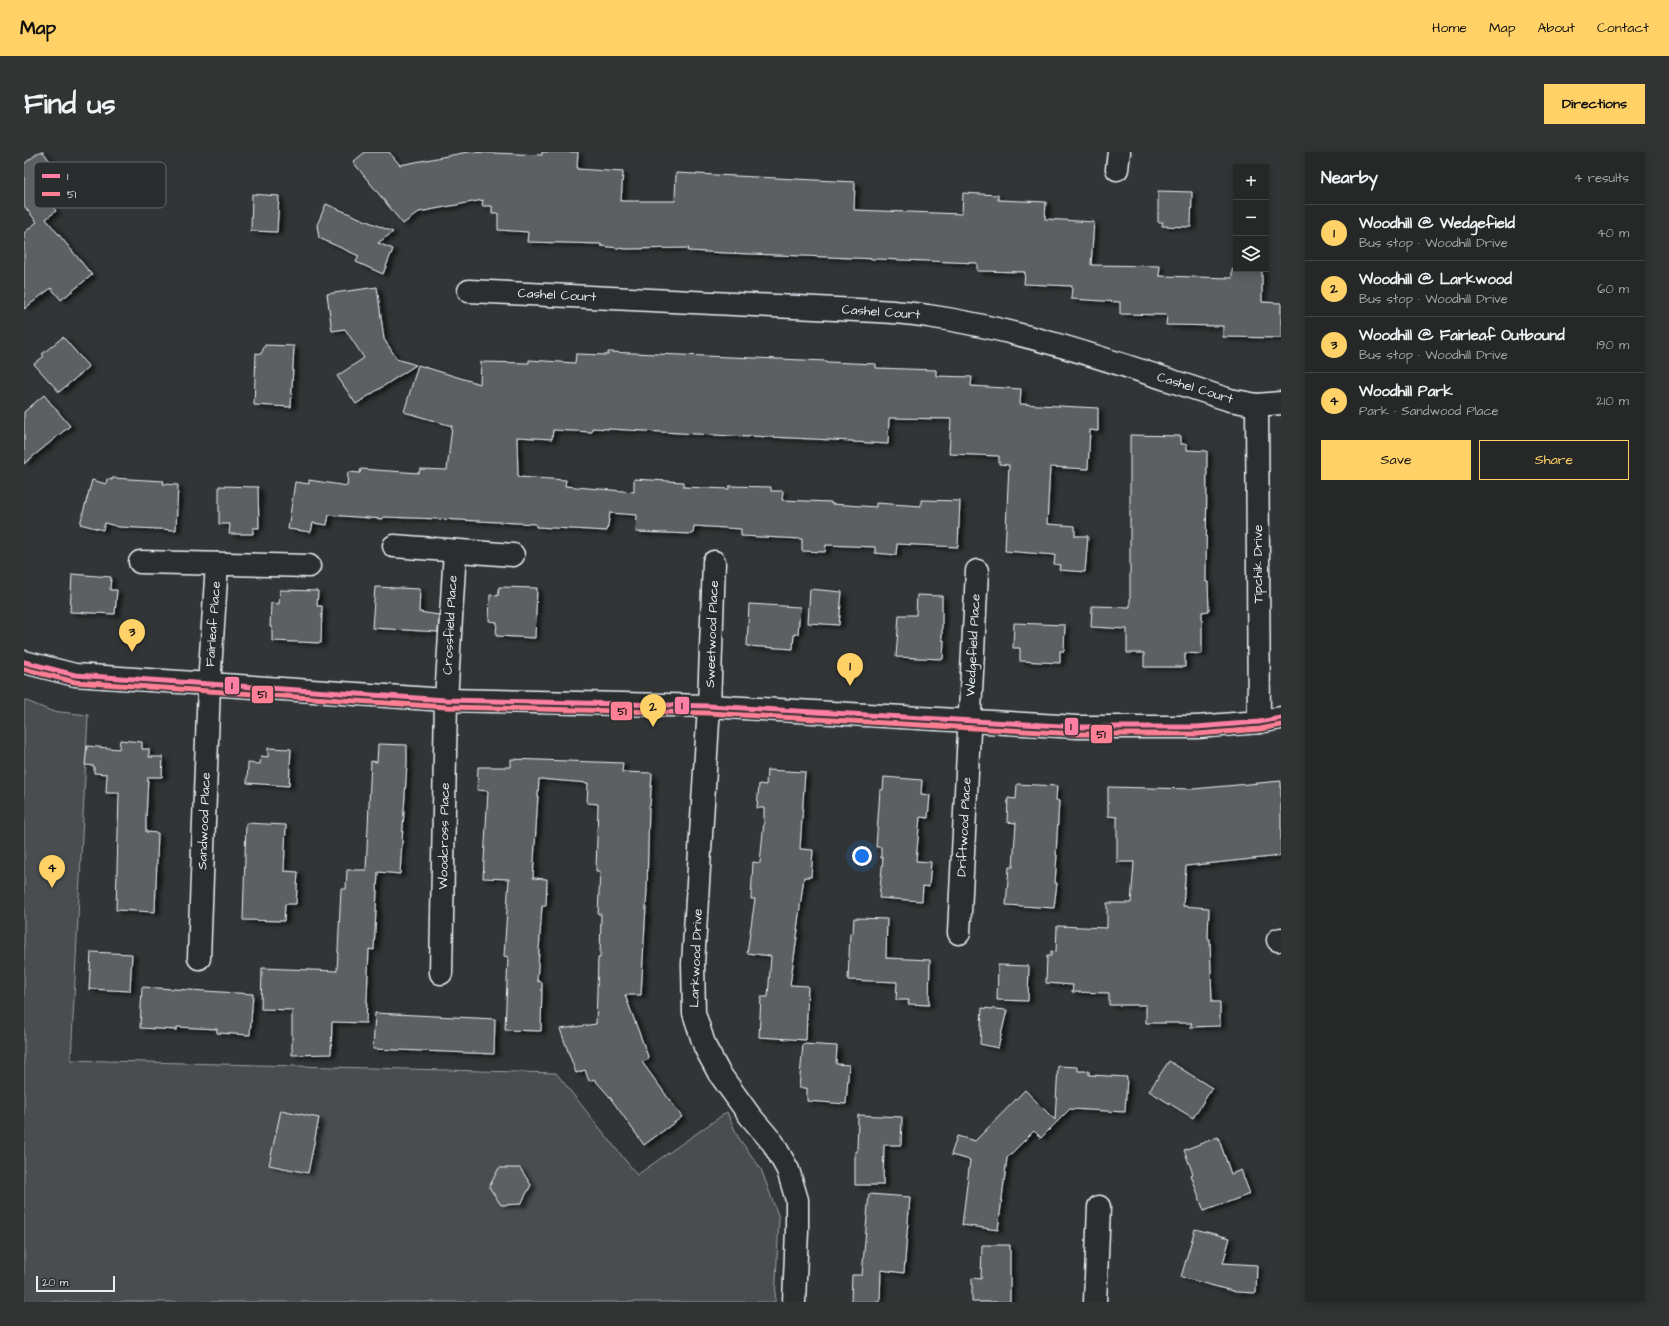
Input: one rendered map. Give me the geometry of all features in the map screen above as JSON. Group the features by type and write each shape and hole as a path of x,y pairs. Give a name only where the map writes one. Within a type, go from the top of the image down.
{"street":[{"name":"Cashel Court","path":"469,291 877,311 927,316 981,325 1056,345 1230,400 1257,405 1281,403"},
{"name":"Tipchik Drive","path":"1257,405 1259,722"},
{"path":"394,546 513,555"},
{"name":"Crossfield Place","path":"446,700 455,551"},
{"path":"140,562 309,566"},
{"name":"Sweetwood Place","path":"709,706 714,562"},
{"name":"Fairleaf Place","path":"209,685 217,564"},
{"name":"Wedgefield Place","path":"969,720 977,571"},
{"path":"24,662 75,675 127,677 209,685 446,700 709,706 1078,727 1196,727 1259,722 1281,718"},
{"name":"Sandwood Place","path":"199,958 209,685"},
{"name":"Woodcross Place","path":"441,973 446,700"},
{"name":"Larkwood Drive","path":"709,706 693,964 694,1013 704,1047 719,1073 750,1116 773,1143 788,1170 797,1200 794,1302"},
{"name":"Driftwood Place","path":"959,933 969,720"},
{"path":"1095,1302 1099,1207"}],"shaded area":[{"path":"24,700 51,711 88,715 71,1060 556,1073 637,1175 727,1112 738,1137 761,1169 779,1218 775,1302 24,1302"}],"building":[{"path":"39,152 43,152 51,162 34,162 34,208 54,208 56,211 46,219 92,275 61,300 51,288 24,309 24,233 37,222 24,206 24,164"},
{"path":"365,152 389,152 400,165 468,152 542,155 542,152 578,152 577,169 623,172 621,201 675,201 676,173 855,182 854,210 962,214 963,193 998,195 998,200 1046,202 1045,219 1094,222 1091,265 1160,266 1159,276 1232,278 1232,269 1233,272 1262,272 1262,302 1281,303 1281,338 1223,337 1223,326 1166,325 1167,315 1120,314 1120,302 1071,299 1072,286 1024,284 1025,272 977,271 977,263 688,251 689,248 626,249 601,246 601,244 527,242 528,232 498,230 498,213 492,213 492,206 482,206 483,200 419,212 403,224 353,162"},
{"path":"1158,191 1192,192 1191,227 1162,226 1163,222 1158,222"},
{"path":"252,194 279,196 277,232 251,231"},
{"path":"326,204 393,232 378,243 393,249 383,274 356,262 359,256 319,238 317,225"},
{"path":"377,287 384,339 397,359 416,365 356,404 337,376 364,358 345,329 332,331 327,294"},
{"path":"63,337 89,367 59,392 34,364 44,356 42,354"},
{"path":"265,345 294,346 291,407 254,405 256,353 261,354"},
{"path":"608,352 827,361 876,364 876,368 936,370 936,376 972,377 971,386 1021,389 1020,404 1098,408 1098,431 1090,430 1088,469 1050,467 1047,524 1075,526 1075,536 1088,536 1085,572 1059,570 1060,565 1054,564 1055,555 1005,551 1009,465 999,464 999,456 949,454 951,419 889,418 888,444 592,428 592,432 553,430 552,439 517,437 518,477 566,480 565,486 634,492 634,479 684,482 684,487 729,489 729,486 771,487 771,491 783,491 782,500 831,502 831,504 876,507 876,503 921,506 921,500 960,501 958,547 897,544 896,555 875,553 875,547 826,545 825,552 802,551 802,539 741,536 741,529 694,526 693,534 636,532 637,515 610,513 607,531 536,527 536,524 383,517 383,519 329,515 327,525 313,523 311,532 288,529 295,482 309,484 309,480 347,486 348,472 360,473 361,469 419,473 420,469 447,470 452,426 404,412 418,365 480,384 481,362 529,363 529,360 575,363 576,354 608,355"},
{"path":"44,395 70,426 24,464 24,412"},
{"path":"1130,435 1181,436 1181,444 1187,444 1187,450 1207,451 1206,582 1208,582 1209,611 1202,612 1202,654 1185,653 1185,667 1144,667 1144,653 1127,653 1127,629 1091,627 1092,606 1130,607"},
{"path":"112,478 164,481 163,484 178,485 176,530 119,527 105,523 103,530 80,524 92,480 106,484 107,479 112,480"},
{"path":"219,486 258,487 259,528 253,528 253,534 229,534 230,524 219,524"},
{"path":"72,574 111,577 110,590 117,590 115,614 70,612"},
{"path":"375,587 420,589 419,612 439,615 438,632 372,628"},
{"path":"499,587 537,588 535,638 496,636 497,622 489,621 490,595 498,596"},
{"path":"810,589 842,592 839,625 808,623"},
{"path":"280,590 318,591 317,606 322,606 321,643 272,641 272,627 270,627 271,603 279,604"},
{"path":"917,595 942,596 942,640 944,640 943,659 896,657 899,615 916,615"},
{"path":"749,604 800,607 798,634 794,634 793,649 747,646"},
{"path":"1014,623 1065,625 1064,651 1060,651 1060,663 1020,661 1020,648 1013,648"},
{"path":"120,740 142,742 142,749 149,749 149,757 163,757 162,777 148,777 146,832 158,833 155,912 116,910 119,793 106,793 107,774 94,773 94,766 85,765 87,746 119,749"},
{"path":"378,744 407,745 407,764 400,874 378,872 374,950 369,949 366,1023 332,1022 331,1054 292,1055 292,1010 261,1009 262,968 337,971 341,889 346,889 347,870 366,870 371,761 377,762"},
{"path":"268,748 291,749 289,786 247,783 248,763 260,764 261,756 268,757"},
{"path":"511,759 623,763 622,772 652,773 649,806 647,889 641,995 625,995 649,1059 642,1062 682,1117 644,1145 609,1096 594,1079 589,1081 585,1070 576,1073 560,1029 596,1024 601,914 598,914 600,871 596,871 598,804 587,803 588,783 539,779 533,878 547,879 546,906 542,906 537,981 542,982 541,1031 505,1030 508,957 504,956 509,879 483,878 488,791 477,790 478,767 511,767"},
{"path":"767,770 805,772 800,849 813,850 811,877 804,877 790,985 808,986 806,1040 759,1037 761,997 768,997 771,956 747,953 755,899 751,899 753,862 760,863 764,821 764,808 757,808 759,784 766,785"},
{"path":"884,777 922,780 921,794 930,795 928,818 920,817 916,861 931,862 929,887 923,886 922,901 879,898 883,858 881,858 881,847 876,847 880,790 883,790"},
{"path":"1281,781 1281,856 1186,866 1183,906 1209,908 1208,939 1210,939 1212,1002 1220,1002 1220,1026 1190,1027 1192,1023 1146,1023 1146,1005 1109,1005 1109,993 1072,992 1073,985 1046,983 1047,956 1051,956 1051,951 1056,952 1057,926 1107,928 1107,903 1131,903 1134,862 1117,862 1117,817 1108,816 1108,787 1193,789"},
{"path":"1017,784 1057,786 1056,800 1059,801 1055,883 1057,883 1054,908 1006,905 1009,867 1013,867 1016,823 1007,822 1008,798 1016,799"},
{"path":"246,823 286,825 284,871 298,872 296,904 285,904 284,921 243,920"},
{"path":"854,918 887,919 886,958 930,960 929,1005 908,1004 909,1000 896,1000 897,982 848,980 850,933 853,933"},
{"path":"91,952 132,954 130,991 89,989"},
{"path":"998,965 1029,966 1028,1001 997,1000"},
{"path":"142,987 253,994 250,1035 217,1033 217,1029 177,1027 177,1030 140,1028"},
{"path":"982,1008 1007,1010 998,1048 980,1044"},
{"path":"375,1013 495,1019 494,1054 373,1049"},
{"path":"803,1044 837,1046 836,1064 849,1065 846,1104 807,1101 807,1088 799,1088"},
{"path":"1169,1061 1212,1088 1193,1118 1149,1091"},
{"path":"1058,1066 1078,1067 1078,1071 1089,1071 1089,1075 1127,1077 1125,1112 1070,1109 1041,1138 1034,1131 1007,1158 998,1230 962,1225 970,1160 951,1155 957,1136 975,1141 1025,1090 1055,1120"},
{"path":"281,1110 319,1118 308,1173 269,1165"},
{"path":"858,1115 902,1117 901,1145 884,1145 883,1185 855,1185 855,1151 857,1152"},
{"path":"1218,1137 1231,1174 1241,1170 1250,1194 1204,1211 1184,1150"},
{"path":"499,1168 520,1168 531,1185 521,1204 501,1205 489,1187"},
{"path":"869,1194 910,1197 904,1273 881,1270 880,1302 851,1302 852,1275 862,1275"},
{"path":"1195,1229 1230,1238 1223,1263 1257,1265 1256,1293 1236,1292 1181,1277"},
{"path":"982,1245 1010,1245 1010,1302 972,1302 972,1278 981,1279"}],"transit line":[{"name":"1","path":"24,662 75,675 446,700 709,706 1078,727 1197,727 1259,722 1281,718"},
{"name":"51","path":"24,669 75,682 446,707 709,713 1078,734 1198,734 1260,729 1281,725"}],"place":[{"name":"Woodhill @ Fairleaf Outbound","path":"132,652"},
{"name":"Woodhill @ Wedgefield","path":"850,686"},
{"name":"Woodhill @ Larkwood","path":"653,727"},
{"name":"Woodhill Park","path":"52,888"}]}
